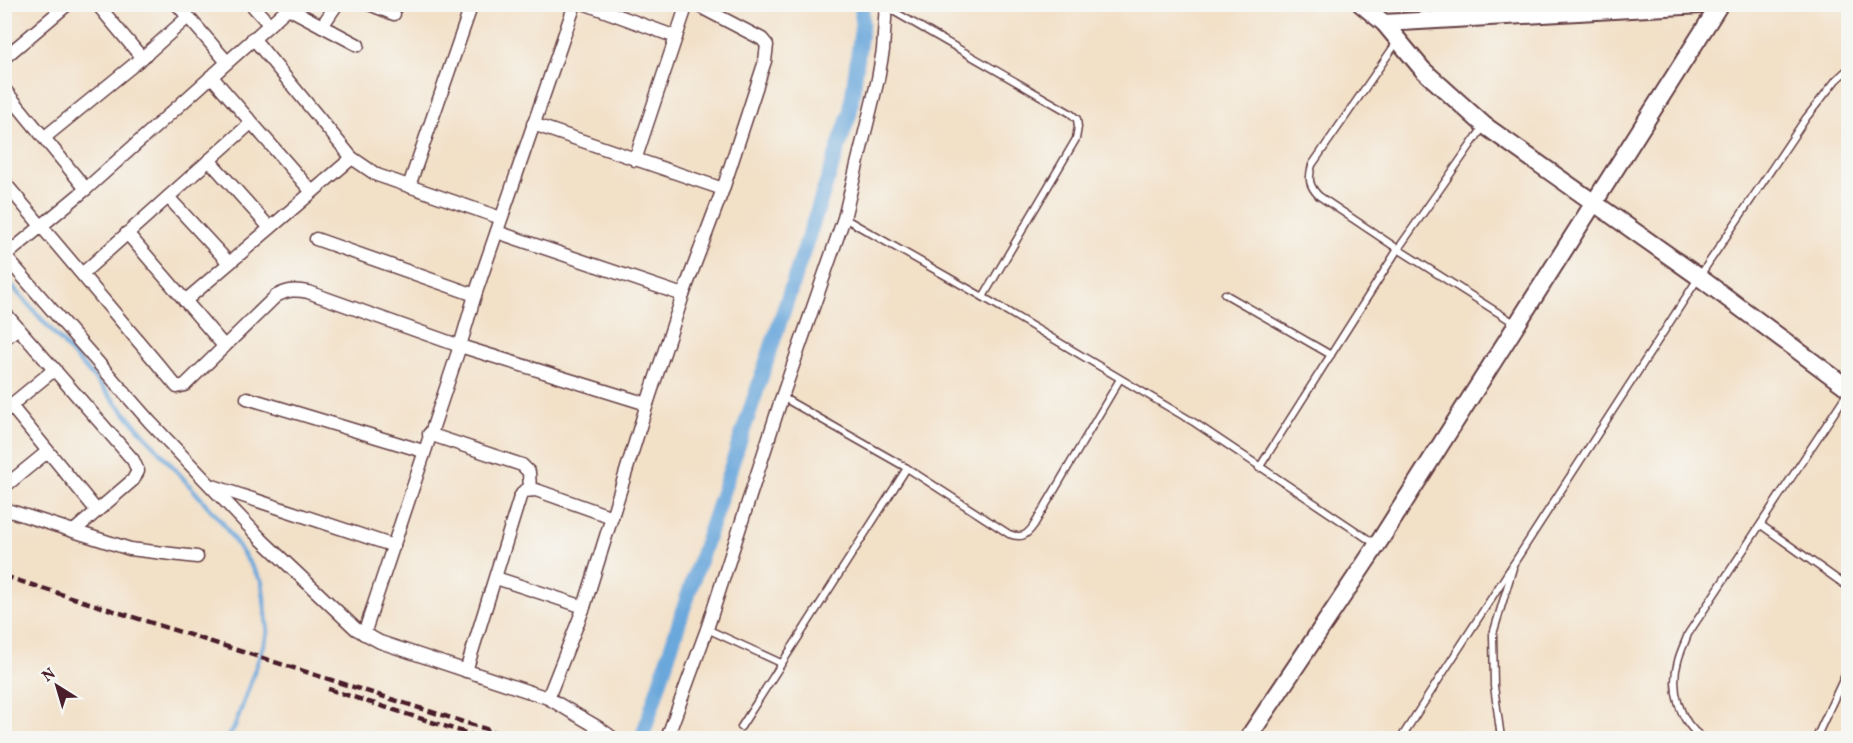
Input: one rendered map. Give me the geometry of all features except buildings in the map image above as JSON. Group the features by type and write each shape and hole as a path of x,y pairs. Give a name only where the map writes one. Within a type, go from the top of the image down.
{"street":[{"path":"4,58 68,4"},
{"path":"96,4 142,58"},
{"path":"177,4 227,62"},
{"path":"251,4 269,24"},
{"path":"322,26 337,4"},
{"path":"369,4 394,14"},
{"path":"409,186 472,4"},
{"path":"364,634 475,295 575,4"},
{"path":"586,4 676,37"},
{"path":"635,160 687,4"},
{"path":"548,698 584,607 683,295 723,189 765,62 766,45 762,39 695,4"},
{"path":"1361,4 1384,23 1423,70 1484,125 1699,277 1848,390"},
{"path":"1384,23 1425,12 1720,4"},
{"path":"1248,738 1377,545 1516,324 1596,204 1720,4"},
{"path":"667,738 707,629 782,397 844,218 878,79 883,50 886,6"},
{"path":"358,45 288,8 86,189 5,256 150,422 262,540 356,629 380,642 548,698 613,738"},
{"path":"45,137 142,58 188,17"},
{"path":"253,38 352,158 378,176 501,218"},
{"path":"211,76 312,192"},
{"path":"4,88 86,189"},
{"path":"83,273 252,122"},
{"path":"533,124 723,189"},
{"path":"185,301 352,158"},
{"path":"209,160 270,228"},
{"path":"4,182 177,387 185,385 276,296 287,290 296,290 308,292 460,346 647,404"},
{"path":"168,197 229,263"},
{"path":"497,232 683,295"},
{"path":"128,233 224,346"},
{"path":"316,239 475,295"},
{"path":"4,312 133,460 138,471 133,480 75,530"},
{"path":"4,339 18,328"},
{"path":"55,369 8,408 97,511"},
{"path":"247,398 423,451"},
{"path":"429,434 522,465 530,472 530,490"},
{"path":"4,487 47,452"},
{"path":"210,485 394,546"},
{"path":"466,671 520,497 524,491 536,490 612,518"},
{"path":"4,509 130,549 197,557"},
{"path":"496,578 584,607"}],"lane":[{"path":"886,6 1077,119 1076,140 983,297"},
{"path":"1398,41 1312,165 1309,176 1311,188 1319,196 1398,249 1516,324"},
{"path":"1401,738 1699,277 1806,118 1836,80 1848,69"},
{"path":"1259,468 1398,249 1484,125"},
{"path":"844,218 983,297 1195,423 1377,545"},
{"path":"1225,294 1331,355"},
{"path":"782,397 907,468 1018,537 1027,535 1120,379"},
{"path":"1703,738 1694,732 1681,713 1675,685 1677,662 1688,634 1848,390"},
{"path":"741,727 907,468"},
{"path":"1761,525 1848,587"},
{"path":"1501,738 1494,686 1493,634 1515,562"},
{"path":"707,629 781,663"},
{"path":"1816,738 1848,669"}],"waterway":[{"path":"642,738 850,113 862,24 862,4"},
{"path":"4,277 222,522 262,582 268,633 235,726 227,738"}],"railway":[{"path":"4,576 514,738"},
{"path":"328,689 482,738"}]}
